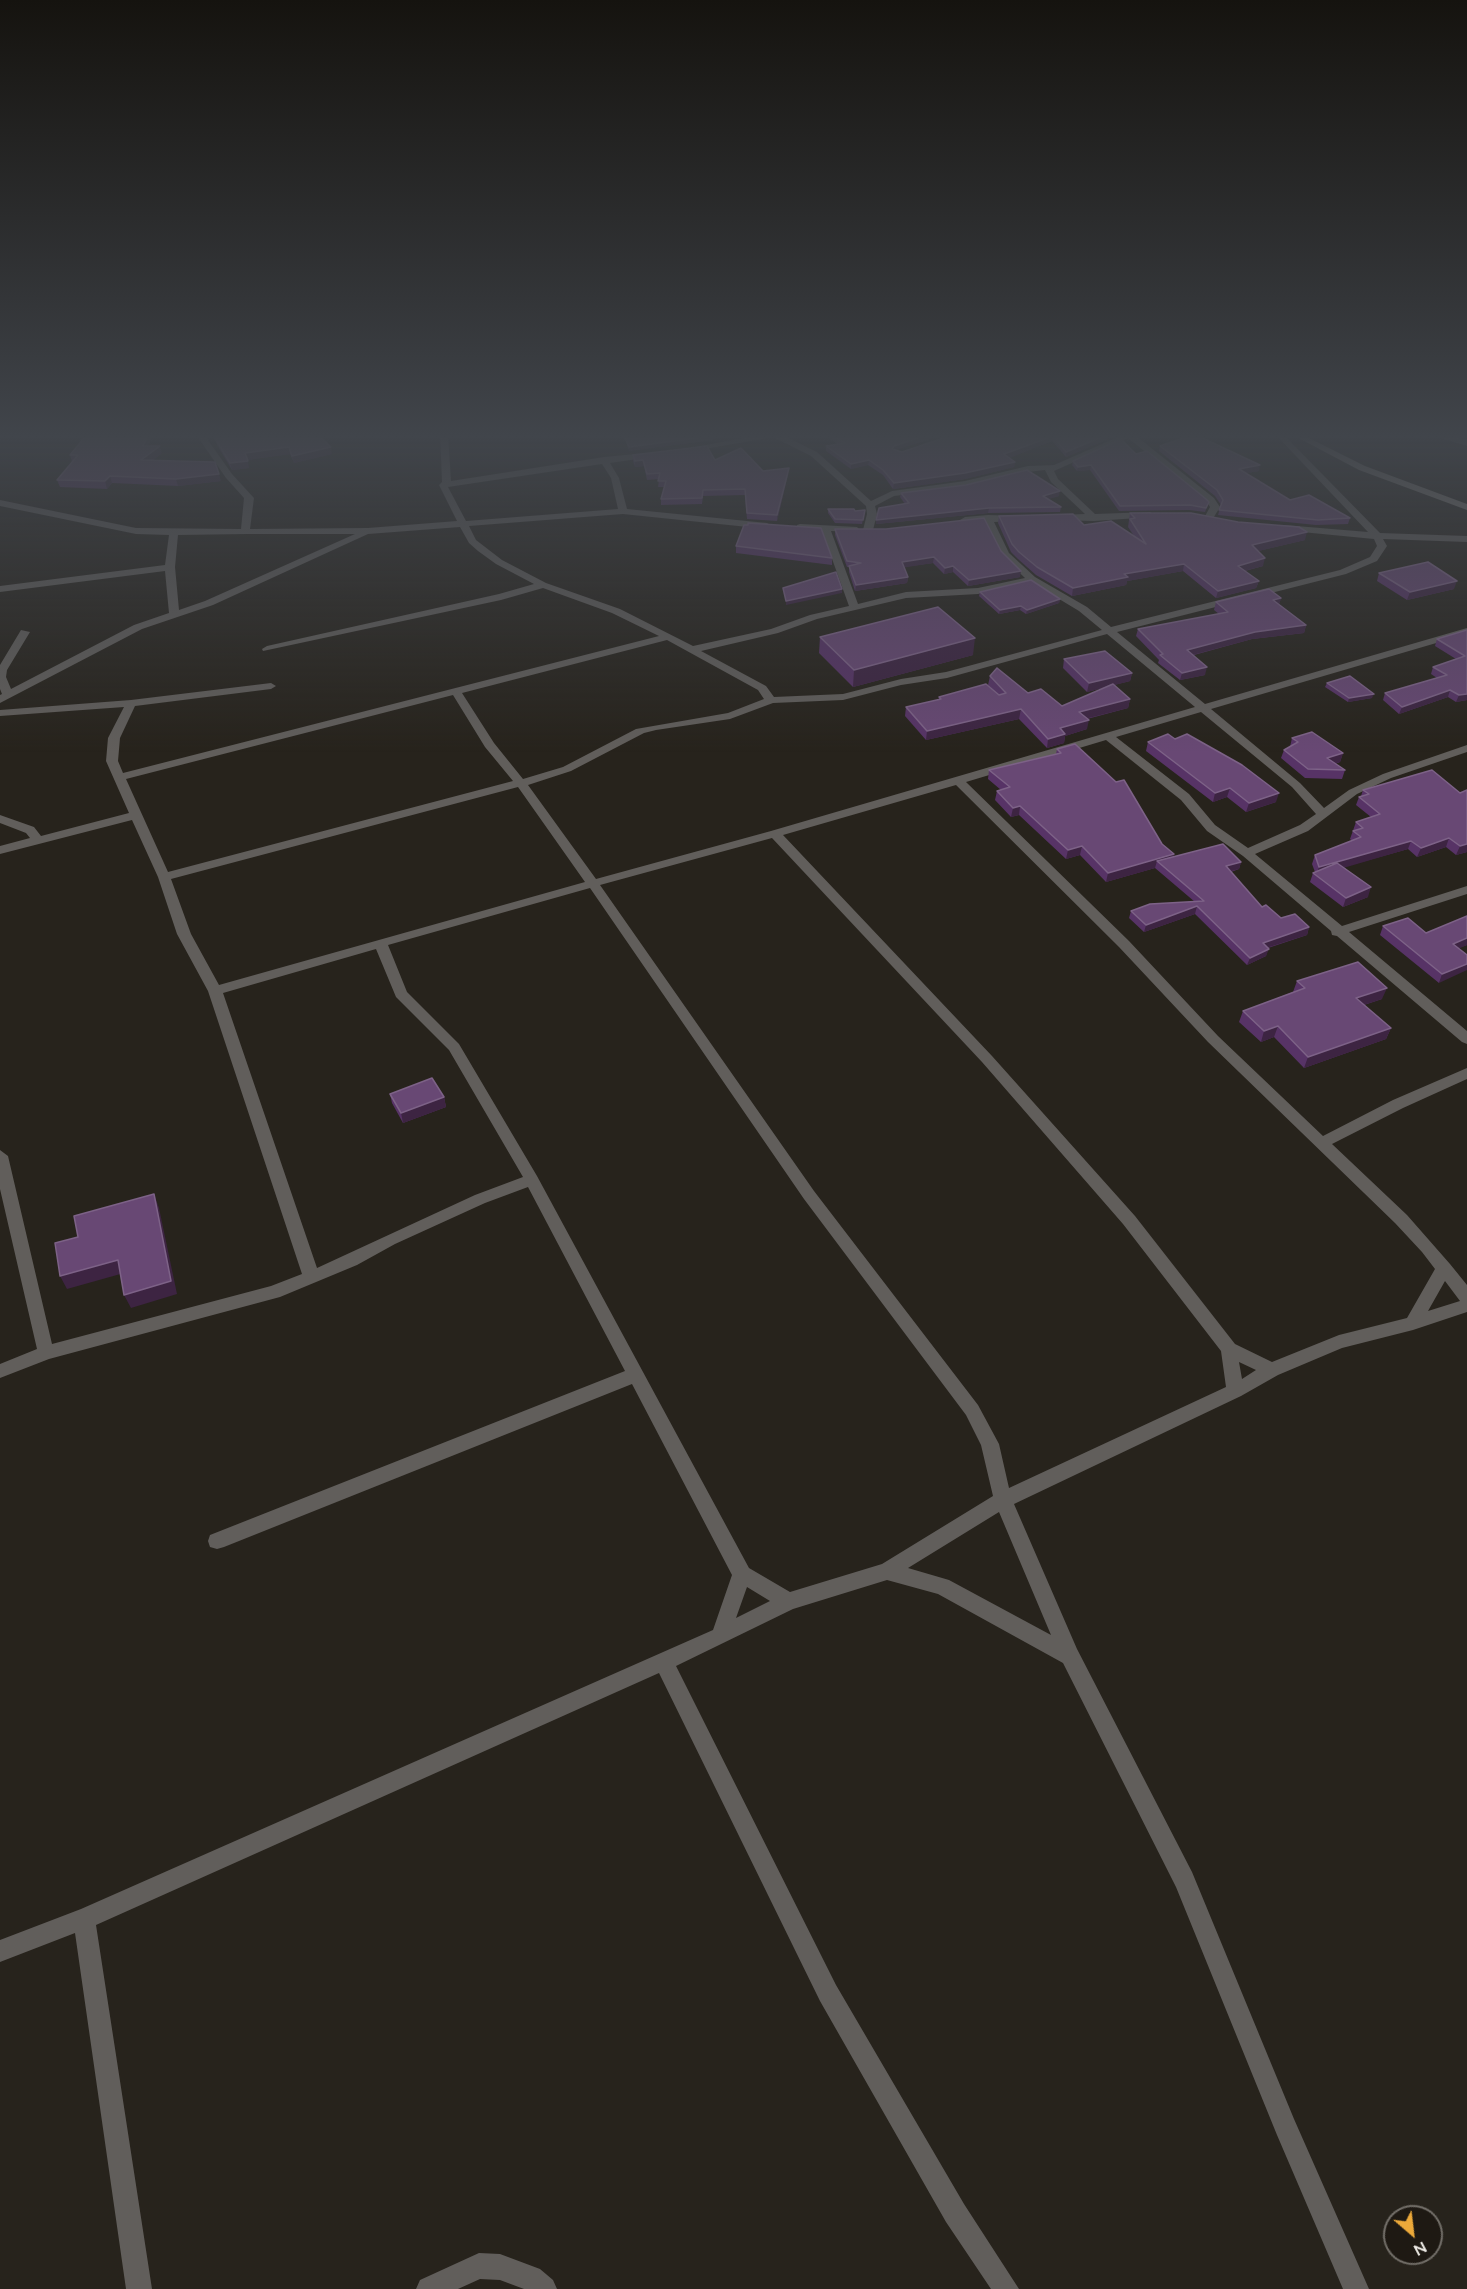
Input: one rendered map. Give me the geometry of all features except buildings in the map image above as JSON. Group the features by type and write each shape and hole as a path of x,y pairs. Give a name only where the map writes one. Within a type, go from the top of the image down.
{"street":[{"path":"173,540 170,567 174,616"},
{"path":"25,632 2,670 4,697 138,627 174,616 235,592 349,540"},
{"path":"471,540 499,562 543,585 615,611 668,637 762,688 771,700"},
{"path":"830,540 854,607"},
{"path":"998,540 1005,554 1032,579 1083,609 1296,785 1324,815"},
{"path":"164,877 567,769 640,731 730,716 771,700 843,697 901,682 947,675 1108,631 1343,572 1374,559 1382,546 1379,540"},
{"path":"0,589 170,567"},
{"path":"690,650 774,631 854,607 914,594 978,591 1032,579"},
{"path":"267,649 501,597 543,585"},
{"path":"215,991 775,834 1467,631"},
{"path":"121,777 668,637"},
{"path":"0,712 131,704 271,686"},
{"path":"456,692 489,745 521,783 593,884 809,1195 972,1410 990,1444 1003,1500 1070,1656 1184,1880 1285,2127 1356,2289"},
{"path":"131,704 114,738 112,761 164,877 184,934 215,991 312,1278"},
{"path":"1109,736 1185,797 1211,828 1247,853 1337,932 1467,1039"},
{"path":"1247,853 1304,828 1353,792 1387,776 1467,748"},
{"path":"958,780 1124,944 1213,1039 1320,1144 1401,1219 1467,1297"},
{"path":"0,850 136,815"},
{"path":"0,819 30,830 39,841"},
{"path":"775,834 995,1068 1128,1220 1230,1349 1272,1370"},
{"path":"1337,932 1467,890"},
{"path":"380,944 401,994 454,1047 532,1180 742,1574 789,1601"},
{"path":"1320,1144 1398,1104 1467,1073"},
{"path":"0,1156 46,1353"},
{"path":"0,1371 46,1353 274,1292 312,1278 424,1224 532,1180"},
{"path":"1413,1323 1444,1268"},
{"path":"0,1951 84,1919 720,1636 789,1601 887,1570 1003,1500 1235,1391 1272,1370 1339,1342 1413,1323 1467,1305"},
{"path":"1230,1349 1235,1391"},
{"path":"217,1541 635,1375"},
{"path":"887,1570 942,1586 1070,1656"},
{"path":"720,1636 742,1574"},
{"path":"663,1661 828,1993 955,2213 1006,2289"},
{"path":"84,1919 139,2289"},
{"path":"429,2289 479,2266 500,2267 531,2278 544,2289"}]}
